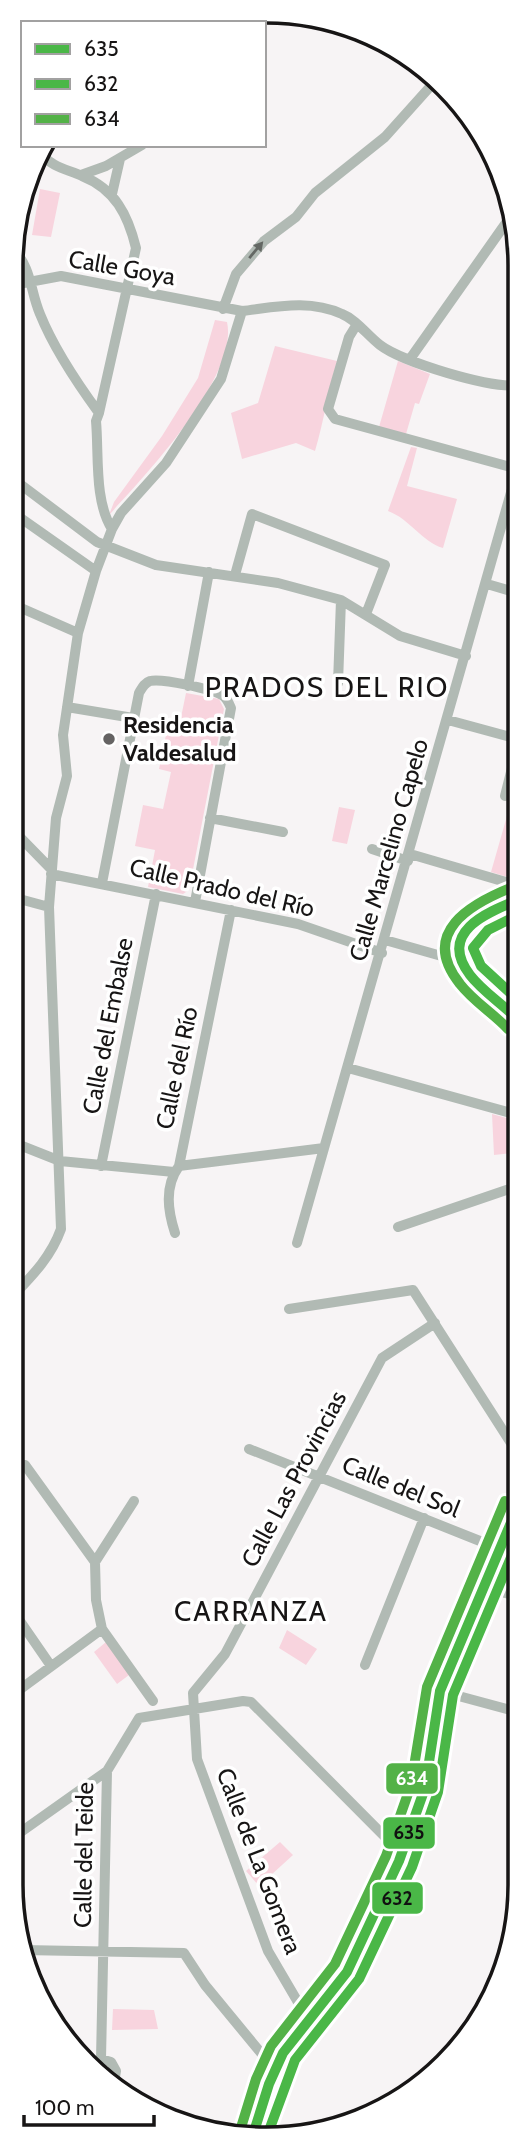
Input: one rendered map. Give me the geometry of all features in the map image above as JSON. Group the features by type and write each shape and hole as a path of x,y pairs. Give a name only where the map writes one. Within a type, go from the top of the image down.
{"main road":[{"path":"508,905 474,920 462,935 459,946 468,972 508,1010"},
{"path":"256,2127 284,2052 332,1995 354,1959 401,1853 421,1801 433,1715 440,1691 508,1530"}],"street":[{"path":"223,309 236,274 264,241 296,217 315,193 385,137 429,87"},
{"path":"80,175 120,159 139,147"},
{"path":"112,194 120,159"},
{"path":"47,160 112,194 131,227 136,248 96,421 104,518 112,529"},
{"path":"410,359 504,225"},
{"path":"23,262 32,281 39,313 71,371 99,413"},
{"name":"Calle Goya","path":"23,283 61,276 242,312 298,304 345,314 382,346 444,372 508,383"},
{"path":"23,1286 40,1268 55,1245 61,1228 51,872 56,818 67,776 62,735 78,633 96,571 112,529 121,513 166,463 221,379 242,312"},
{"path":"357,324 349,338 328,408 335,419 508,466"},
{"path":"23,486 97,542 156,565 278,583 341,600 400,636 466,656"},
{"name":"Calle Marcelino Capelo","path":"297,1243 386,940 508,505"},
{"path":"234,575 252,514 385,565 366,614"},
{"path":"23,520 96,571"},
{"path":"188,686 209,572"},
{"path":"486,584 508,590"},
{"path":"338,683 341,600"},
{"path":"23,609 78,633"},
{"path":"102,883 133,718 144,685 153,680 188,686 220,694 228,699 231,708 195,902"},
{"path":"68,707 133,718"},
{"path":"448,720 508,738"},
{"path":"505,796 508,783"},
{"path":"210,818 283,832"},
{"path":"23,841 51,872"},
{"path":"372,849 508,883"},
{"name":"Calle Prado del Río","path":"51,872 298,924 382,953"},
{"name":"Calle del Embalse","path":"101,1166 156,894"},
{"path":"23,900 50,907"},
{"name":"Calle del Río","path":"175,1233 167,1209 231,910"},
{"path":"386,940 445,957"},
{"path":"348,1068 508,1112"},
{"path":"23,1146 60,1161 101,1166 176,1169 324,1148"},
{"path":"398,1227 508,1189"},
{"path":"289,1309 413,1290 508,1438"},
{"name":"Calle Las Provincias","path":"194,1709 193,1693 225,1654 382,1358 435,1323"},
{"name":"Calle del Sol","path":"248,1449 500,1549"},
{"path":"25,1465 95,1562"},
{"path":"134,1501 95,1562 96,1600 102,1629 153,1701"},
{"path":"365,1665 424,1518"},
{"path":"484,1587 508,1593"},
{"path":"23,1625 51,1666"},
{"path":"23,1687 102,1629"},
{"path":"440,1691 508,1709"},
{"name":"Calle del Teide","path":"100,2059 107,1771 139,1718 243,1701 258,1707 401,1853"},
{"name":"Calle de La Gomera","path":"194,1709 197,1759 268,1951 309,2021"},
{"path":"23,1830 107,1771"},
{"path":"89,1783 99,1784 106,1792"},
{"path":"32,1950 184,1953 205,1985 275,2070"},
{"path":"100,2059 114,2066 117,2076"}],"shaded area":[{"path":"40,189 60,193 51,237 32,235"},
{"path":"215,320 227,322 227,344 219,369 204,397 165,451 109,515 114,502 162,436 198,378"},
{"path":"275,346 337,361 315,451 296,443 242,459 231,413 258,403"},
{"path":"398,361 430,374 419,404 415,403 406,434 379,427"},
{"path":"411,447 417,448 407,486 457,499 443,548 388,511"},
{"path":"186,693 219,699 224,709 189,890 183,894 148,887 155,850 135,846 143,805 163,809 171,772 159,769 167,730 178,732"},
{"path":"339,807 355,810 347,844 332,841"},
{"path":"508,812 508,877 491,872"},
{"path":"492,1114 508,1118 508,1154 494,1155"},
{"path":"287,1630 317,1649 306,1665 279,1648"},
{"path":"106,1642 129,1675 117,1684 94,1652"},
{"path":"280,1842 293,1855 259,1886 246,1871"},
{"path":"113,2009 154,2010 158,2029 112,2030"}],"transit line":[{"name":"634","path":"508,889 481,902 455,923 447,935 445,950 449,966 460,984 508,1029"},
{"name":"635","path":"508,904 480,918 462,936 459,947 470,975 508,1011"},
{"name":"632","path":"508,920 488,930 473,948 481,966 508,991"},
{"name":"634","path":"241,2126 256,2079 271,2046 335,1964 386,1856 411,1785 427,1687 505,1501"},
{"name":"635","path":"255,2127 269,2084 283,2053 347,1972 399,1861 425,1788 440,1691 508,1530"},
{"name":"632","path":"270,2127 295,2060 359,1979 412,1867 438,1792 453,1695 508,1565"}],"place":[{"name":"Residencia Valdesalud","path":"109,739"}],"district":[{"name":"PRADOS DEL RIO","path":"327,687"},
{"name":"CARRANZA","path":"251,1611"}]}
